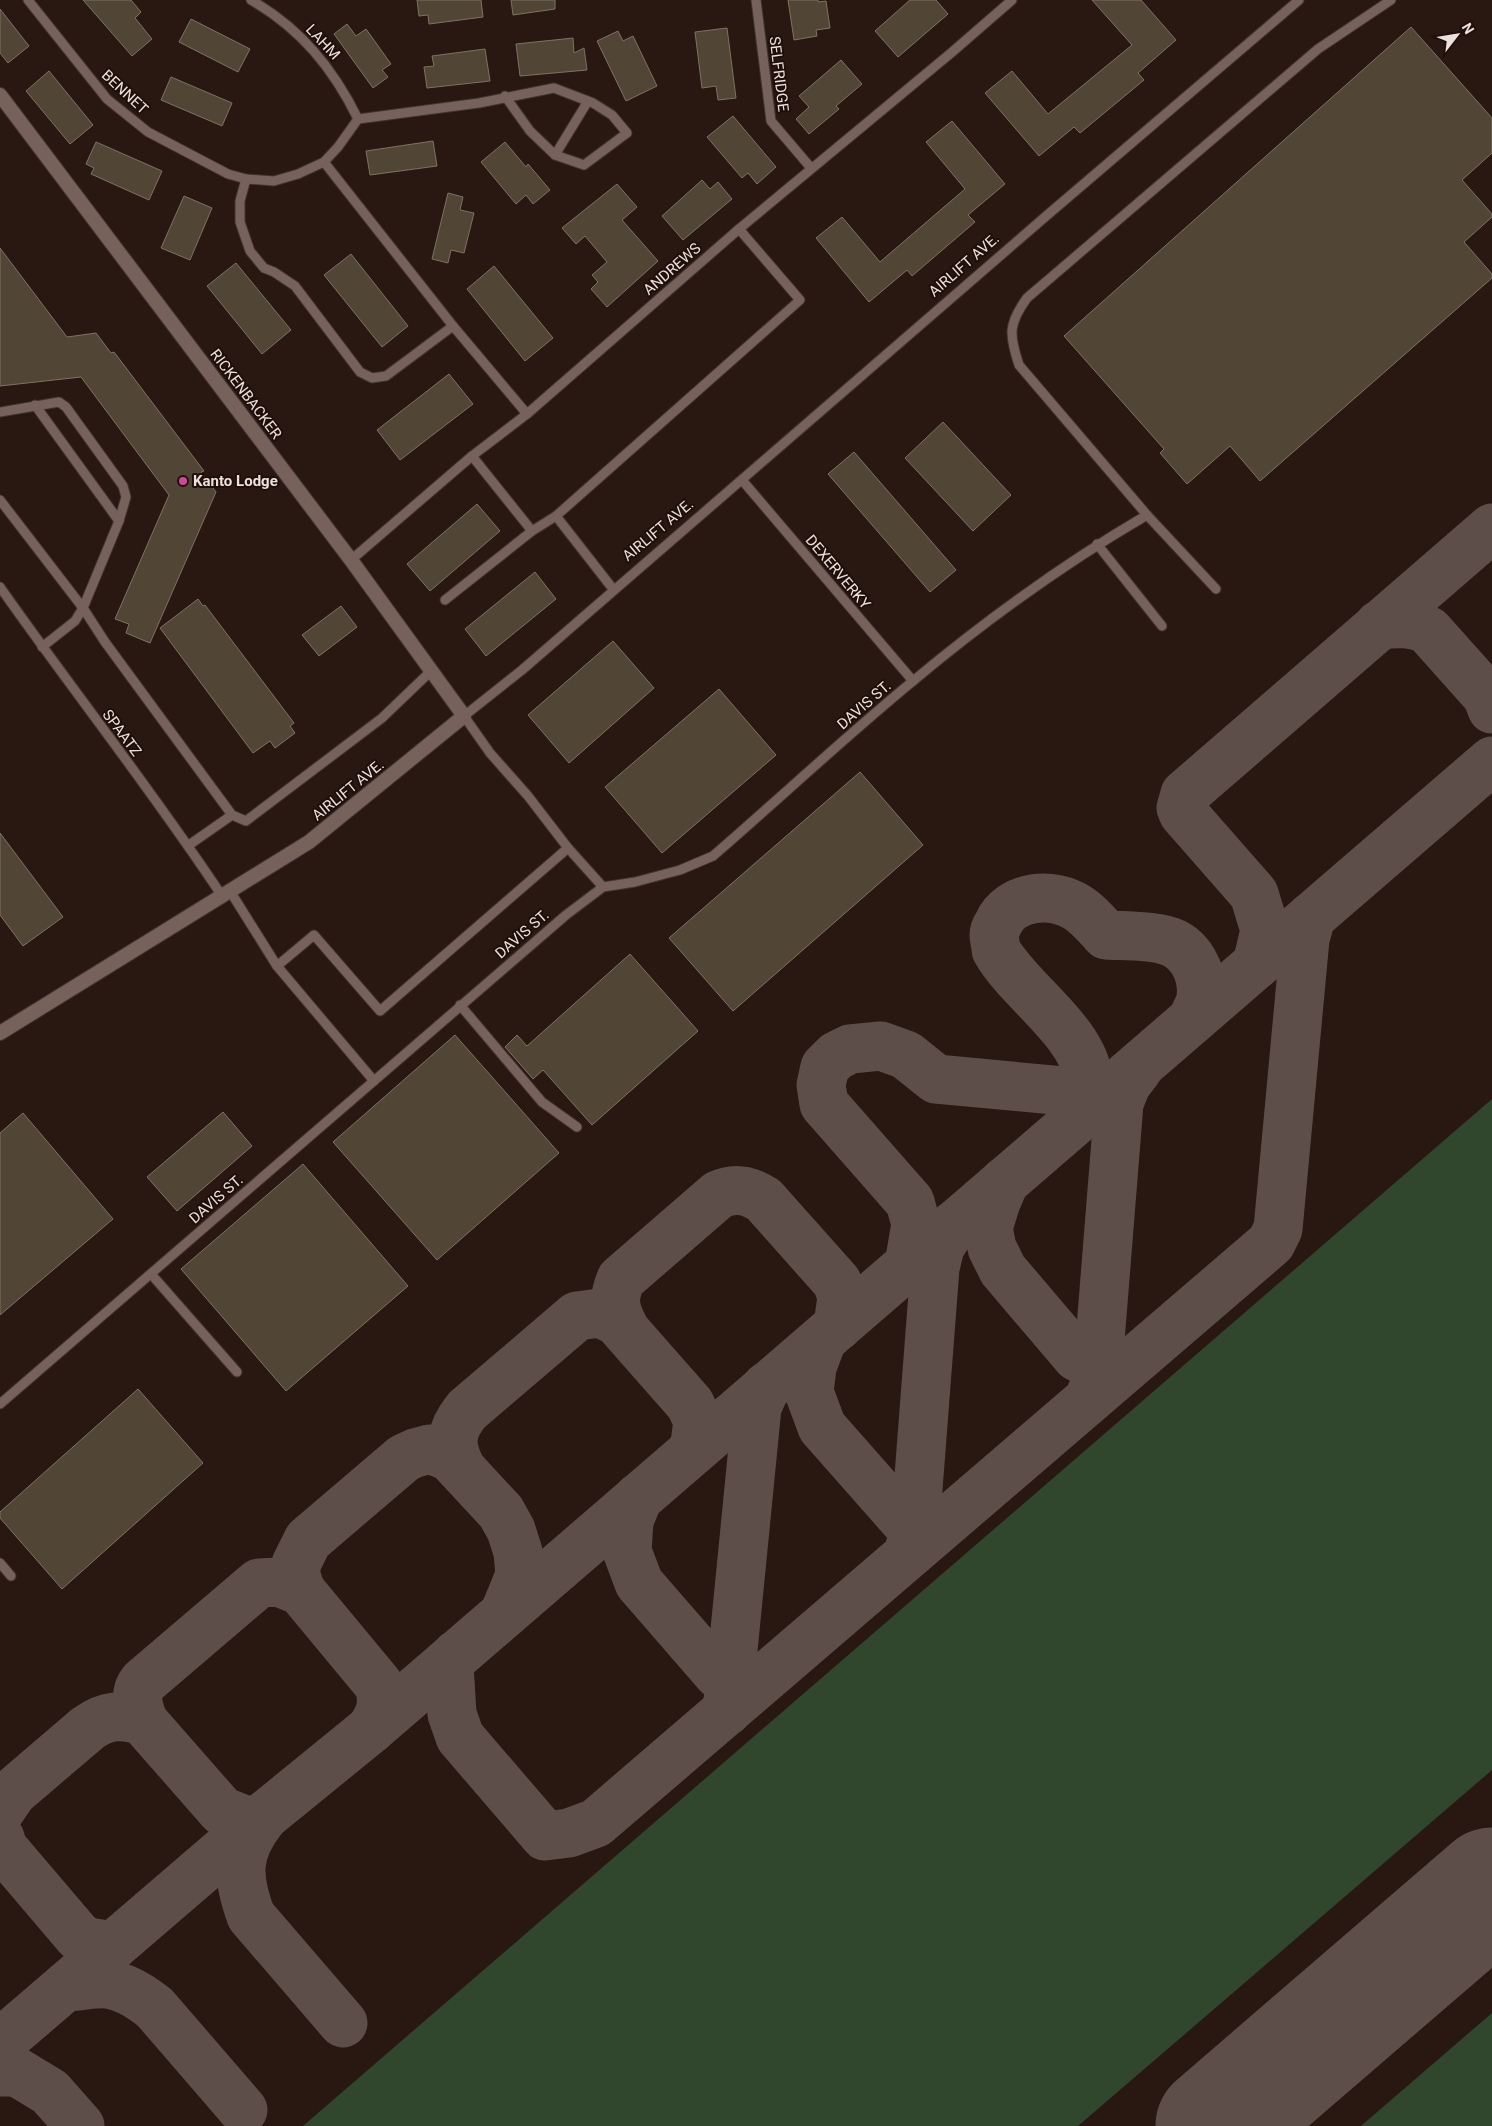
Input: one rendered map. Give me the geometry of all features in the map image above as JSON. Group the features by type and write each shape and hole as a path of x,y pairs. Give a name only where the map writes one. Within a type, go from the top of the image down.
{"street":[{"name":"RICKENBACKER","path":"0,95 351,560 464,716"},
{"name":"AIRLIFT AVE.","path":"0,1033 309,842 464,716"}],"lane":[{"name":"BENNET","path":"28,0 107,99 148,132 228,174 246,179 274,181 298,174 324,162"},
{"name":"LAHM","path":"250,0 287,24 328,66 343,89 358,119"},
{"name":"SELFRIDGE","path":"756,0 771,121 811,168"},
{"name":"ANDREWS","path":"351,560 472,456 527,414 739,229 1012,0"},
{"name":"AIRLIFT AVE.","path":"464,716 522,670 613,589 742,480 1045,216 1299,0"},
{"path":"1216,589 1147,515 1019,365 1012,346 1011,329 1017,312 1027,298 1318,49 1391,0"},
{"path":"505,96 530,131 555,155 584,165 627,133 612,115 588,101 554,88 505,96 479,103 358,119 338,147 324,162 453,326 527,414"},
{"path":"555,155 588,101"},
{"path":"246,179 240,201 240,222 250,251 264,268 274,272 295,286 360,372 372,378 386,376 453,326"},
{"path":"445,600 532,532 556,516 800,300 739,229"},
{"path":"0,412 59,402 66,407 123,486 126,497 119,521 83,608 75,621 42,647"},
{"path":"35,405 119,521"},
{"path":"472,456 532,532"},
{"name":"DEXERVERKY","path":"742,480 913,681"},
{"path":"0,500 83,608 105,642 232,815 246,821 382,718 431,671"},
{"name":"DAVIS ST.","path":"0,1404 566,915 603,887 635,882 680,870 713,856 913,681 989,621 1097,544 1147,515"},
{"path":"556,516 613,589"},
{"path":"1097,544 1162,626"},
{"name":"SPAATZ","path":"0,588 226,893 277,966 374,1081"},
{"path":"464,716 490,753 528,796 568,848 603,887"},
{"path":"189,845 232,815"},
{"path":"277,966 314,935 380,1011 568,848"},
{"path":"460,1005 542,1102 576,1127"},
{"path":"151,1274 237,1372"},
{"path":"0,1562 11,1576"}],"green space":[{"path":"1492,1099 1492,1770 1078,2126 303,2126"},
{"path":"1492,2013 1492,2126 1361,2126"}],"building":[{"path":"83,0 131,0 141,12 135,18 152,39 132,56"},
{"path":"417,0 481,0 483,17 429,24 428,15 419,16"},
{"path":"511,0 555,0 555,9 513,15"},
{"path":"788,0 826,1 830,28 816,30 817,36 794,40"},
{"path":"910,0 936,0 948,14 898,57 875,31"},
{"path":"1092,0 1141,0 1176,40 1138,73 1144,80 1080,133 1074,127 1039,156 985,93 1012,71 1048,114 1132,45"},
{"path":"0,9 29,46 8,63 0,53"},
{"path":"191,19 250,49 238,72 179,42"},
{"path":"347,24 356,36 366,29 391,64 382,70 388,77 373,88 334,34"},
{"path":"1411,27 1492,118 1492,153 1462,180 1492,214 1492,217 1464,242 1492,274 1492,278 1260,481 1230,446 1187,484 1160,453 1164,449 1064,336"},
{"path":"727,28 736,98 718,100 716,86 702,88 695,32"},
{"path":"618,31 623,41 633,36 657,86 626,101 597,41"},
{"path":"573,38 574,53 584,48 587,70 520,76 516,44"},
{"path":"485,49 490,81 427,88 424,67 434,66 432,56"},
{"path":"841,60 862,84 836,106 839,109 809,134 796,119 809,107 799,96"},
{"path":"49,71 93,125 70,144 26,91"},
{"path":"171,77 232,103 222,126 161,100"},
{"path":"733,116 776,167 757,184 748,173 742,178 707,137"},
{"path":"952,121 1005,184 968,215 975,222 912,276 907,270 869,302 816,238 842,217 880,262 965,189 926,142"},
{"path":"433,141 437,166 370,175 366,151"},
{"path":"96,142 162,171 149,200 91,174 94,168 86,164"},
{"path":"505,142 526,167 528,164 550,190 533,204 526,195 516,204 481,162"},
{"path":"702,180 710,189 718,182 732,199 683,240 662,216"},
{"path":"617,184 637,207 622,220 658,261 607,307 591,289 598,282 592,275 607,262 585,236 576,244 562,228"},
{"path":"448,193 463,197 460,210 474,213 464,253 451,250 448,263 432,259"},
{"path":"184,196 212,208 190,260 161,248"},
{"name":"Kanto Lodge","path":"0,248 67,337 96,333 111,353 114,352 204,471 201,472 216,492 150,643 126,633 129,624 115,619 169,495 81,377 0,386"},
{"path":"351,254 408,326 382,347 324,275"},
{"path":"236,263 291,330 262,354 207,286"},
{"path":"494,266 553,338 525,361 467,289"},
{"path":"449,374 473,404 400,460 377,430"},
{"path":"943,422 1011,495 973,531 905,458"},
{"path":"854,452 956,570 930,592 828,474"},
{"path":"477,504 500,531 430,591 407,564"},
{"path":"535,572 556,599 486,656 465,629"},
{"path":"198,599 203,606 205,605 294,723 290,726 295,733 275,748 270,741 253,753 160,628"},
{"path":"341,606 357,627 319,656 302,635"},
{"path":"613,641 654,688 569,763 528,715"},
{"path":"719,689 776,755 662,853 605,787"},
{"path":"860,772 923,845 733,1011 669,938"},
{"path":"0,833 63,917 23,946 0,915"},
{"path":"630,954 698,1031 592,1125 543,1070 533,1079 505,1047 517,1035 527,1046"},
{"path":"455,1035 559,1153 437,1260 333,1142"},
{"path":"223,1112 252,1146 177,1211 147,1177"},
{"path":"23,1113 113,1219 0,1315 0,1133"},
{"path":"303,1164 408,1286 286,1391 181,1269"},
{"path":"138,1389 203,1463 62,1589 0,1518 0,1512"}],"taxiway":[{"path":"1257,964 1265,930 1254,894 1183,813 1181,808 1185,794 1492,528"},
{"path":"1379,625 1411,625 1429,631 1487,696 1492,709"},
{"path":"0,2043 263,1817 371,1729 1492,761"},
{"path":"1081,1116 1088,1088 1084,1061 1075,1044 1063,1028 1006,965 996,950 995,929 1004,914 1023,902 1046,898 1068,903 1078,908 1093,920 1106,935 1143,936 1174,943 1188,954 1198,970 1201,998 1192,1020"},
{"path":"456,1655 449,1665 452,1714 460,1737 545,1836 569,1833 596,1823 1271,1243 1278,1229 1305,939 1311,917"},
{"path":"910,1259 916,1224 910,1202 824,1104 821,1085 825,1067 836,1056 850,1049 881,1046 906,1055 936,1079 1085,1093 1108,1090 1115,1087"},
{"path":"1089,1399 1097,1378 1119,1103 1126,1085 1138,1069"},
{"path":"1005,1181 988,1228 992,1248 1003,1270 1077,1357 1098,1364 1126,1365"},
{"path":"623,1325 616,1308 616,1297 621,1279 718,1195 736,1190 753,1194 764,1200 837,1282 842,1297 838,1326"},
{"path":"908,1554 915,1528 935,1268 940,1247 953,1226"},
{"path":"460,1466 454,1450 453,1437 458,1424 467,1410 577,1316 600,1313 617,1321 690,1404 698,1421 695,1444 691,1452"},
{"path":"822,1340 812,1367 809,1392 822,1427 904,1520 928,1524 940,1520"},
{"path":"727,1711 757,1407 766,1387"},
{"path":"301,1591 296,1576 296,1564 308,1540 404,1458 430,1449 450,1457 501,1512 511,1530 518,1552 520,1575 504,1614"},
{"path":"638,1498 629,1521 627,1551 639,1583 718,1674 737,1679 754,1676"},
{"path":"143,1721 138,1696 138,1691 143,1682 259,1583 279,1582 301,1591 379,1685 381,1708 371,1729"},
{"path":"0,1811 13,1792 88,1728 108,1718 128,1717 143,1721 222,1811 250,1822 263,1817"},
{"path":"262,1819 247,1843 241,1866 243,1890 251,1916 343,2023"},
{"path":"0,1838 3,1848 78,1936 88,1942 113,1946"},
{"path":"66,1987 93,1984 113,1985 143,1999 155,2008 243,2110"},
{"path":"0,2072 17,2072 50,2092 80,2126"}],"runway":[{"path":"1216,2126 1492,1888"}],"place":[{"name":"Kanto Lodge","path":"183,481"}]}
